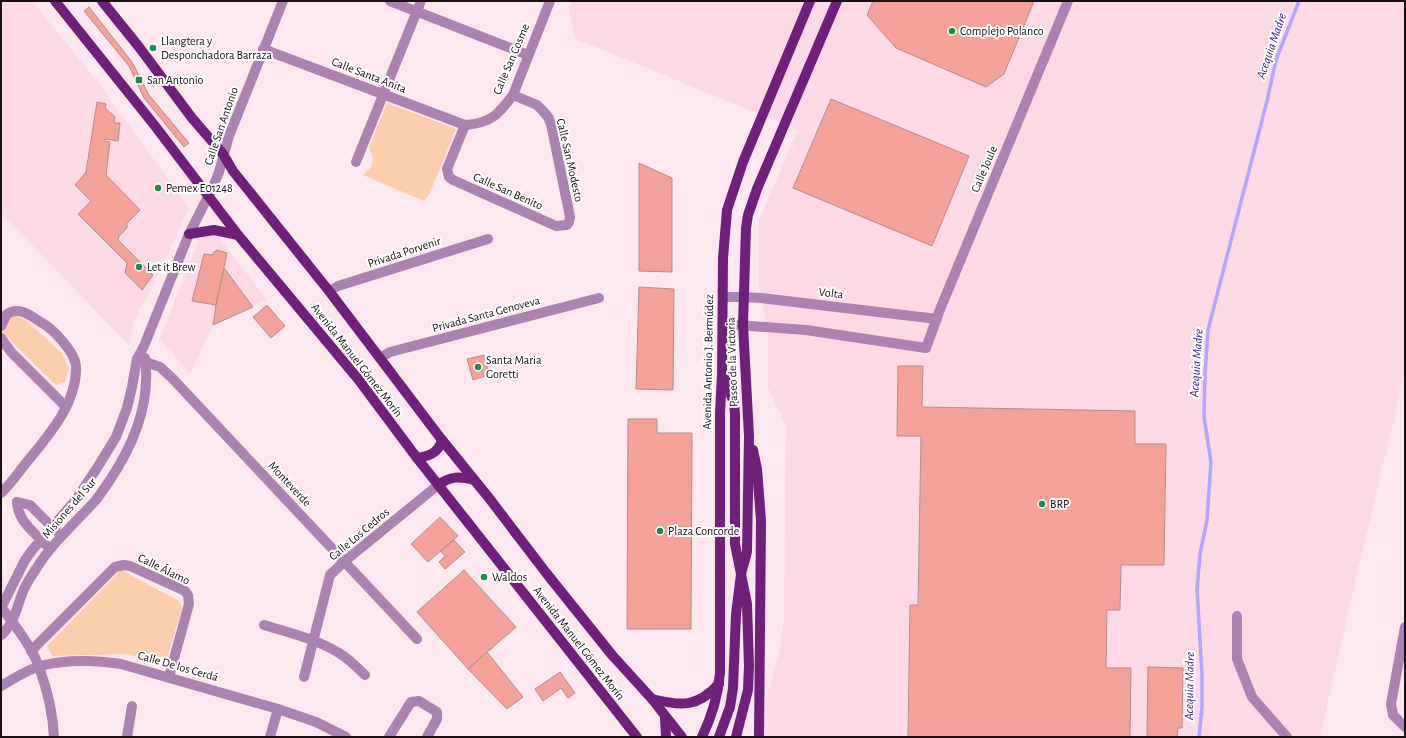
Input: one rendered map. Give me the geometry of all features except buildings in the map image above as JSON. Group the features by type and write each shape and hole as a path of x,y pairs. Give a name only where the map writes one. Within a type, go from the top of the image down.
{"main road":[{"name":"Avenida Manuel Gómez Morín","path":"55,1 156,126 238,235 358,379 438,485 637,737"},
{"name":"Avenida Manuel Gómez Morín","path":"102,1 139,47 192,118 223,154 233,171 329,291 442,440 612,655 652,699 682,737"},
{"name":"Avenida Antonio J. Bermúdez","path":"702,737 712,714 719,684 720,414 725,228 727,210 743,162 810,1"},
{"name":"Paseo de la Victoria","path":"719,737 730,707 733,688 736,614 741,574 747,547 749,436 743,325 746,228 752,202 837,1"},
{"path":"189,234 214,230 238,235"},
{"path":"722,374 734,403 735,544 747,604 749,666 748,690 736,737"},
{"path":"749,436 757,469 762,520 759,737"},
{"path":"417,458 426,457 435,453 442,440"},
{"path":"438,485 452,477 463,477 474,480"},
{"path":"652,699 673,704 685,704 700,700 710,695 719,684"},
{"path":"612,706 628,737"},
{"path":"665,717 666,737"}],"street":[{"name":"Calle San Antonio","path":"141,361 144,346 189,234 209,196 219,172 229,136 283,1"},
{"path":"390,1 528,55"},
{"path":"356,162 421,1"},
{"name":"Calle San Cosme","path":"465,125 477,124 495,117 512,95 550,1"},
{"name":"Calle Joule","path":"743,325 806,330 926,348 1068,1"},
{"name":"Calle Santa Anita","path":"263,49 465,125"},
{"name":"Calle San Modesto","path":"512,95 536,105 548,117 551,124 570,216 567,225"},
{"name":"Calle San Benito","path":"465,125 447,169 449,177 556,226 567,225"},
{"name":"Privada Porvenir","path":"329,291 338,286 488,239"},
{"name":"Volta","path":"723,297 743,297 937,319"},
{"name":"Privada Santa Genoveva","path":"380,358 390,352 599,298"},
{"path":"1,326 7,314 16,311 23,311 46,325 57,334 69,350 77,366 75,384 66,407 45,438 2,488 17,502 30,505 62,537"},
{"path":"723,324 743,325"},
{"path":"1,338 11,352 66,407"},
{"name":"Misiones del Sur","path":"1,607 19,570 33,549 75,501 116,437 141,361"},
{"name":"Misiones del Sur","path":"1,635 7,630 12,622 25,587 36,568 50,550 97,498 119,466 129,448 138,425 144,400 146,378 141,361"},
{"name":"Monteverde","path":"141,361 160,368 172,378 417,639"},
{"name":"Calle Los Cedros","path":"304,677 330,575 438,485"},
{"path":"17,502 18,511 22,520 50,550"},
{"name":"Calle Álamo","path":"31,651 115,567 130,566 186,591 188,595 189,604 169,677"},
{"path":"1,607 31,651 39,666 50,707 54,737"},
{"path":"1237,616 1238,659 1252,697 1287,737"},
{"path":"264,625 314,640 339,652 365,675"},
{"path":"1405,627 1401,668 1391,704 1396,719 1405,727"},
{"name":"Calle De los Cerdá","path":"1,686 39,666 79,660 121,664 278,709 316,722 346,737"},
{"path":"389,737 411,702 418,701 438,712 438,719 427,737"},
{"path":"127,737 132,706"},
{"path":"270,737 278,709"}],"shaded area":[{"path":"1,1 32,1 97,81 189,208 150,292 135,318 129,345 1,213"},
{"path":"571,1 1405,1 1405,373 1320,737 765,737 763,711 781,645 784,618 786,425 768,388 768,335 759,284 759,220 798,130 576,39 569,11"},
{"path":"387,103 456,129 430,193 424,201 363,175 371,167 373,159 369,148"},
{"path":"218,236 267,300 213,325 190,374 160,339 199,240 204,237"},
{"path":"15,315 26,320 62,353 69,369 65,382 56,385 3,333 7,317"},
{"path":"121,570 179,601 182,609 167,658 160,661 124,654 52,656 47,646"}],"waterway":[{"name":"Acequia Madre","path":"1199,737 1202,707 1202,675 1197,589 1200,554 1207,520 1211,462 1204,417 1208,330 1267,101 1276,60 1299,1"}],"place":[{"name":"Complejo Polanco","path":"952,31"},
{"name":"Llangtera y Desponchadora Barraza","path":"153,48"},
{"name":"San Antonio","path":"139,80"},
{"name":"Pemex E01248","path":"158,188"},
{"name":"Let it Brew","path":"139,267"},
{"name":"Santa Maria Goretti","path":"478,367"},
{"name":"BRP","path":"1042,504"},
{"name":"Plaza Concorde","path":"660,531"},
{"name":"Waldos","path":"484,577"}]}
